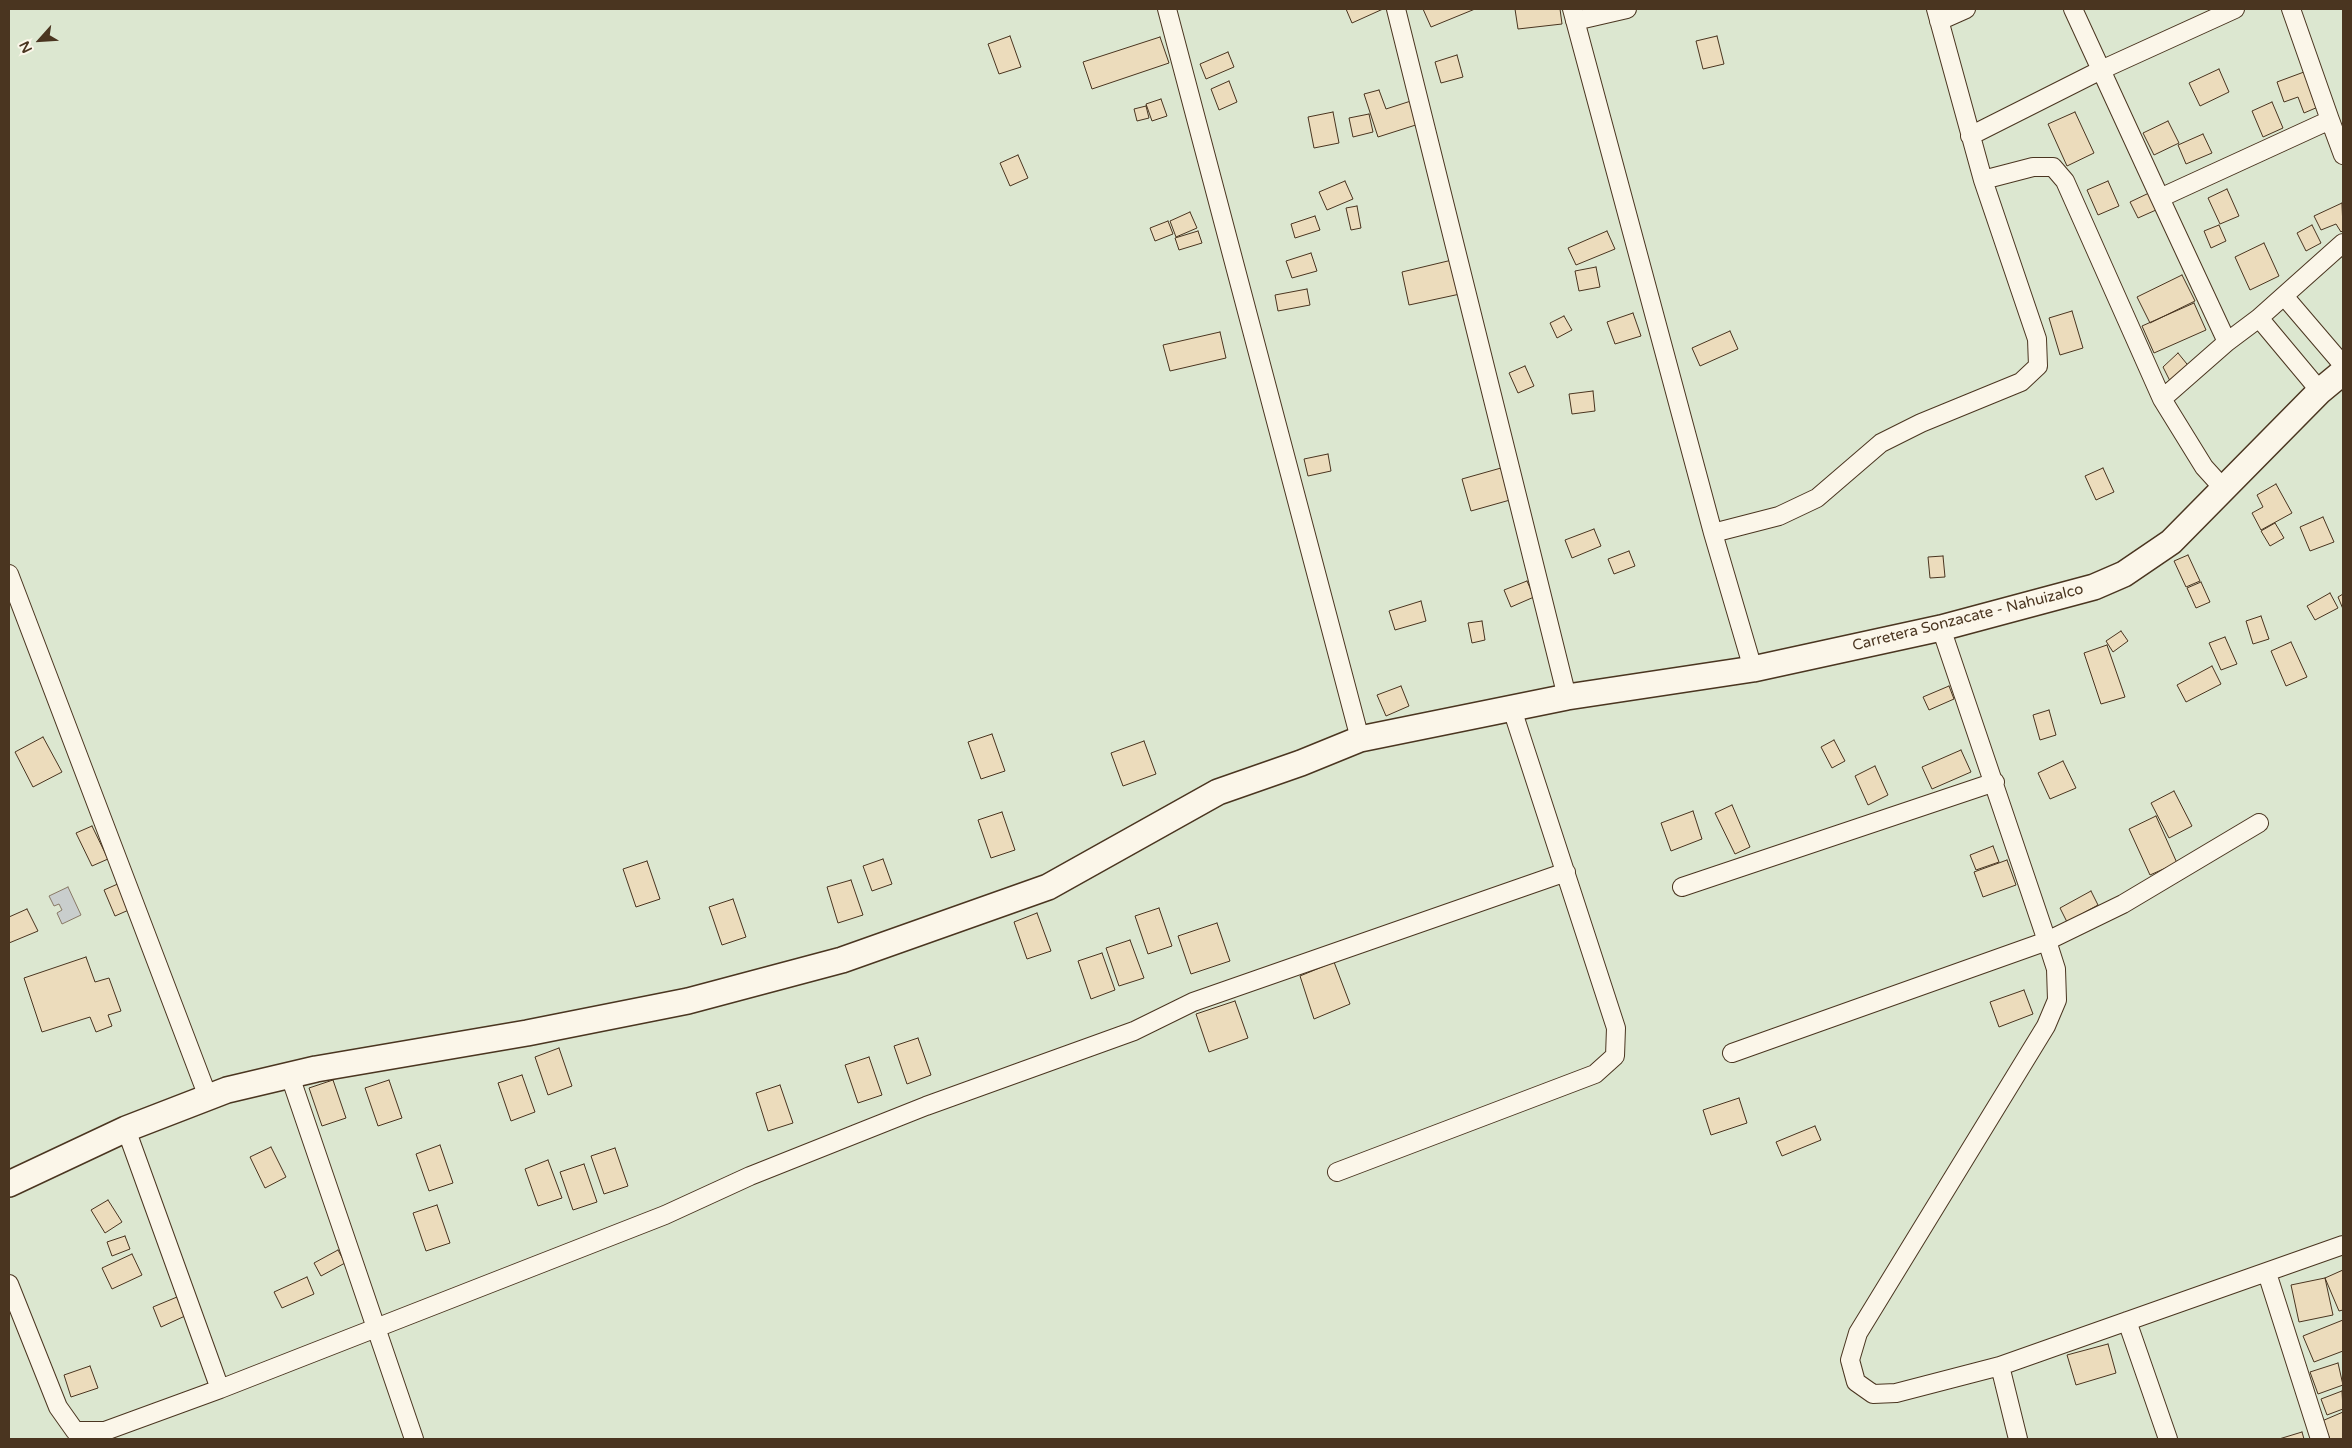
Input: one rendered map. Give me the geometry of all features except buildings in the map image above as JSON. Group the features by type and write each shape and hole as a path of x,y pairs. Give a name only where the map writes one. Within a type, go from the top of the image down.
{"street":[{"path":"1168,9 1360,739"},
{"path":"1396,9 1567,697"},
{"path":"1628,9 1574,15 1714,533 1753,669"},
{"path":"1714,533 1779,516 1817,498 1880,443 1921,423 2022,382 2038,366 2037,339 1983,180 1938,15 1966,9"},
{"path":"2073,9 2227,342"},
{"path":"1970,136 2101,70 2235,9"},
{"path":"2291,9 2343,155"},
{"path":"2160,198 2330,120"},
{"path":"1983,180 2033,167 2053,167 2065,181 2162,399 2204,467 2223,488"},
{"path":"2162,399 2227,342 2259,318 2343,243"},
{"path":"2284,296 2343,365"},
{"path":"2259,318 2320,392"},
{"name":"Carretera Sonzacate - Nahuizalco","path":"9,1184 126,1129 227,1090 339,1065 527,1033 688,1001 842,960 1048,887 1218,792 1301,763 1360,739 1567,697 1753,669 1941,628 2062,597 2124,574 2171,542 2320,392 2343,372"},
{"path":"9,574 208,1097"},
{"path":"1941,628 1995,782 2056,969 2057,1000 2046,1026 1858,1333 1850,1360 1856,1382 1873,1394 1896,1393 2000,1366 2343,1245"},
{"path":"1337,1172 1595,1074 1615,1056 1616,1028 1512,709"},
{"path":"1682,887 1995,782"},
{"path":"1732,1053 2047,941 2146,892 2259,823"},
{"path":"9,1284 58,1407 75,1431 105,1431 220,1389 665,1215 750,1176 926,1106 1134,1031 1193,1002 1566,872"},
{"path":"290,1076 374,1329 414,1439"},
{"path":"126,1129 220,1389"},
{"path":"2267,1273 2320,1439"},
{"path":"2127,1321 2168,1439"},
{"path":"2000,1366 2018,1439"}],"green space":[{"path":"9,9 2343,9 2343,1439 9,1439"}],"shaded area":[{"path":"68,887 81,915 62,924 57,913 62,910 59,904 54,906 49,896"}]}
